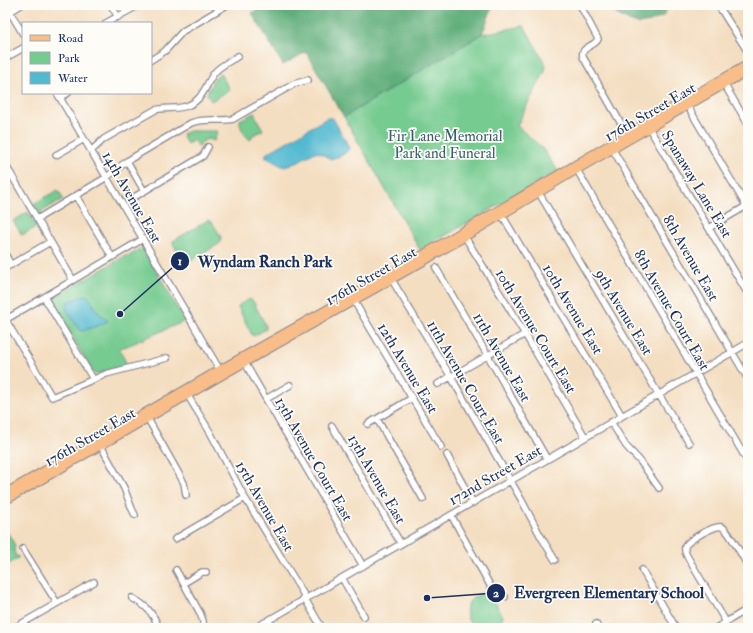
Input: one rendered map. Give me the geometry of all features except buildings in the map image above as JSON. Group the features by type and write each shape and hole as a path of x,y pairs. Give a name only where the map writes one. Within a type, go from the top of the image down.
{"main road":[{"name":"176th Street East","path":"6,497 30,483 34,476 121,431 221,373 282,335 748,64"},
{"path":"724,84 726,80 748,67"},
{"name":"176th Street East","path":"6,497 102,446 121,431 148,419 188,396 221,373 245,363 392,280 687,105 748,71"},
{"path":"613,150 614,146 632,135 635,129"},
{"path":"577,170 578,167 596,156 599,151"},
{"path":"392,280 393,275 414,263 417,257"},
{"path":"245,363 247,359 278,340 282,335"}],"street":[{"path":"6,5 22,32"},
{"path":"10,12 21,5"},
{"path":"111,5 118,17"},
{"path":"108,22 139,5"},
{"path":"152,59 165,51 183,31 228,5"},
{"path":"580,5 598,39 596,43 583,50 582,58 627,134"},
{"path":"718,5 748,52"},
{"path":"9,56 22,49"},
{"path":"91,150 104,139 155,110 161,108 185,107 196,101 201,96 216,71 238,56"},
{"path":"37,219 107,177 127,161 196,121 233,119 294,84 308,80"},
{"path":"724,84 748,124"},
{"name":"14th Avenue East","path":"59,95 221,373"},
{"path":"687,105 748,207 709,228"},
{"name":"Spanaway Lane East","path":"649,128 748,294"},
{"path":"56,155 84,139"},
{"path":"136,196 203,156 208,147"},
{"name":"8th Avenue East","path":"613,150 748,379"},
{"path":"127,161 144,191"},
{"path":"5,165 73,280"},
{"name":"8th Avenue Court East","path":"577,170 695,374 748,462"},
{"name":"9th Avenue East","path":"539,193 689,443"},
{"path":"76,196 112,257"},
{"name":"10th Avenue East","path":"502,215 622,416"},
{"name":"10th Avenue Court East","path":"465,237 525,334 585,437"},
{"path":"143,239 5,319 52,397 112,372 167,358"},
{"path":"5,268 50,242"},
{"path":"5,254 11,265"},
{"name":"11th Avenue East","path":"436,268 547,459"},
{"name":"11th Avenue Court East","path":"392,280 451,377 555,560"},
{"path":"44,297 93,379"},
{"name":"12th Avenue East","path":"354,301 441,447"},
{"path":"438,384 525,334"},
{"name":"172nd Street East","path":"254,628 748,343"},
{"name":"13th Avenue Court East","path":"245,363 363,566"},
{"path":"266,399 290,385"},
{"name":"15th Avenue East","path":"188,396 210,432 245,498 304,595 322,628"},
{"path":"368,424 412,398"},
{"path":"148,419 184,483 186,495"},
{"path":"377,419 423,499"},
{"path":"611,422 626,446 640,460 659,488"},
{"name":"13th Avenue East","path":"332,426 400,544"},
{"path":"102,446 124,488 135,516"},
{"path":"446,455 473,503"},
{"path":"175,539 245,498"},
{"path":"451,515 491,587 505,597"},
{"path":"726,622 687,556 685,545 717,526 722,527 728,532 748,566"},
{"path":"23,549 57,603"},
{"path":"176,570 203,618 203,628"},
{"path":"642,570 676,628"},
{"path":"184,583 202,572 206,572"},
{"path":"342,578 364,616"},
{"path":"14,628 94,582"},
{"path":"132,598 139,601 149,610 159,628"},
{"path":"717,628 748,609"},
{"path":"268,620 273,628"},
{"path":"24,622 28,628"}],"green space":[{"path":"266,5 493,5 482,34 344,117 306,52 283,65 252,13"},
{"path":"588,5 667,5 667,9 663,16 650,22 638,24 629,21 602,6 593,7"},
{"name":"Fir Lane Memorial Park and Funeral","path":"524,26 546,65 545,71 517,126 542,148 558,171 420,250 344,117 482,34"},
{"path":"220,73 230,90 211,101 207,94 214,80"},
{"path":"254,113 263,130 253,135 250,140 240,126 240,120"},
{"path":"189,131 218,131 214,141 209,139 205,140 200,147 194,140 187,144 182,134"},
{"path":"58,190 63,199 41,212 37,211 33,204"},
{"path":"28,212 37,227 22,235 13,221"},
{"path":"208,220 212,222 221,237 219,244 189,261 184,261 173,244 173,241"},
{"path":"140,249 144,250 185,321 119,348 127,365 96,374 93,373 55,307 55,297 125,256 129,256"},
{"path":"250,299 253,301 266,326 266,329 254,336 252,335 238,307"},
{"path":"6,530 15,545 14,551 16,556 19,557 9,564 5,557"},
{"path":"486,592 490,594 503,616 502,619 486,628 473,628 469,622 466,611 470,601 474,597"}],"water":[{"path":"327,118 332,118 334,120 349,147 347,152 344,154 330,159 321,153 315,152 291,165 284,167 265,157 266,154"},
{"path":"87,295 98,312 108,321 82,331 79,329 66,307 68,305 67,302"}],"place":[{"name":"Wyndam Ranch Park","path":"120,314"},
{"name":"Evergreen Elementary School","path":"427,598"}]}
